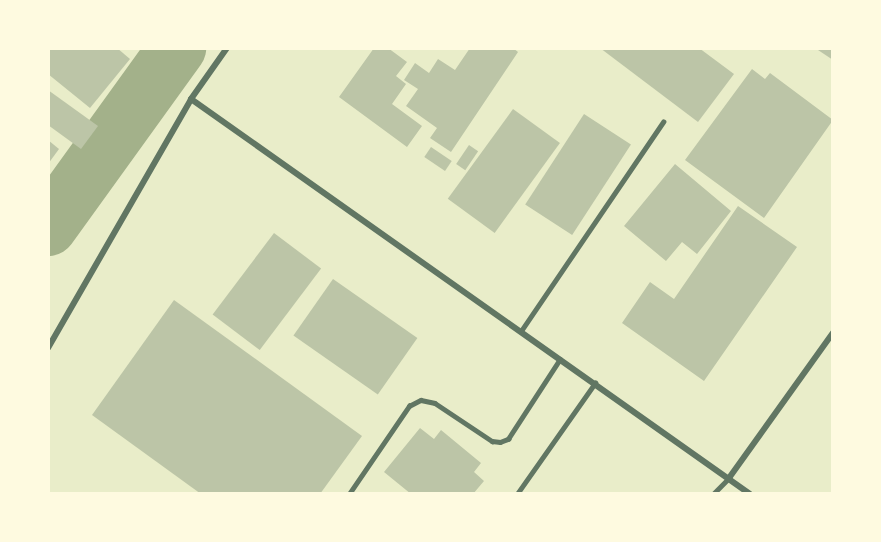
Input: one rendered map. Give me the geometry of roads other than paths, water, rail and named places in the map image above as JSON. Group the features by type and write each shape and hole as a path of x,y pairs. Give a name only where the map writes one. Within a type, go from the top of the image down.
{"street":[{"path":"48,348 190,99 227,48"},
{"path":"190,99 750,494"},
{"path":"729,478 833,333"}],"lane":[{"path":"521,331 663,122"},
{"path":"349,494 409,406 421,400 435,402 492,441 500,442 508,439 560,359"},
{"path":"517,494 595,383"},
{"path":"714,494 729,478"}],"waterway":[{"path":"48,227 177,48"}]}
